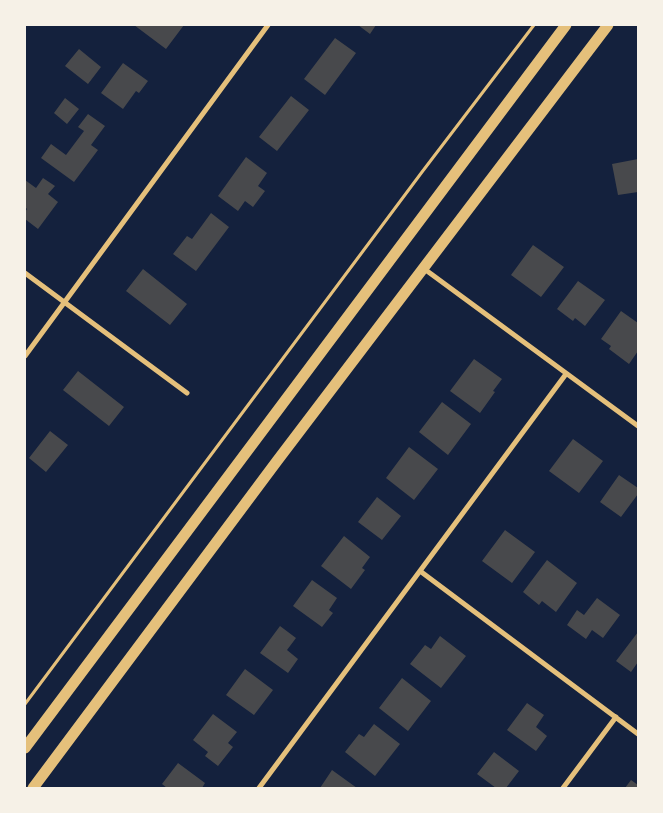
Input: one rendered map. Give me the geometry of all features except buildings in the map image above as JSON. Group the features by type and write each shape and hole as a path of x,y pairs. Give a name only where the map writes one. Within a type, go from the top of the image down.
{"main road":[{"path":"25,748 566,25"},
{"path":"33,788 608,25"}],"street":[{"path":"25,356 266,26"},
{"path":"423,268 638,426"},
{"path":"25,273 186,394"},
{"path":"259,788 566,374"},
{"path":"420,571 638,734"},
{"path":"563,788 616,717"}],"path":[{"path":"25,704 534,25"}]}
